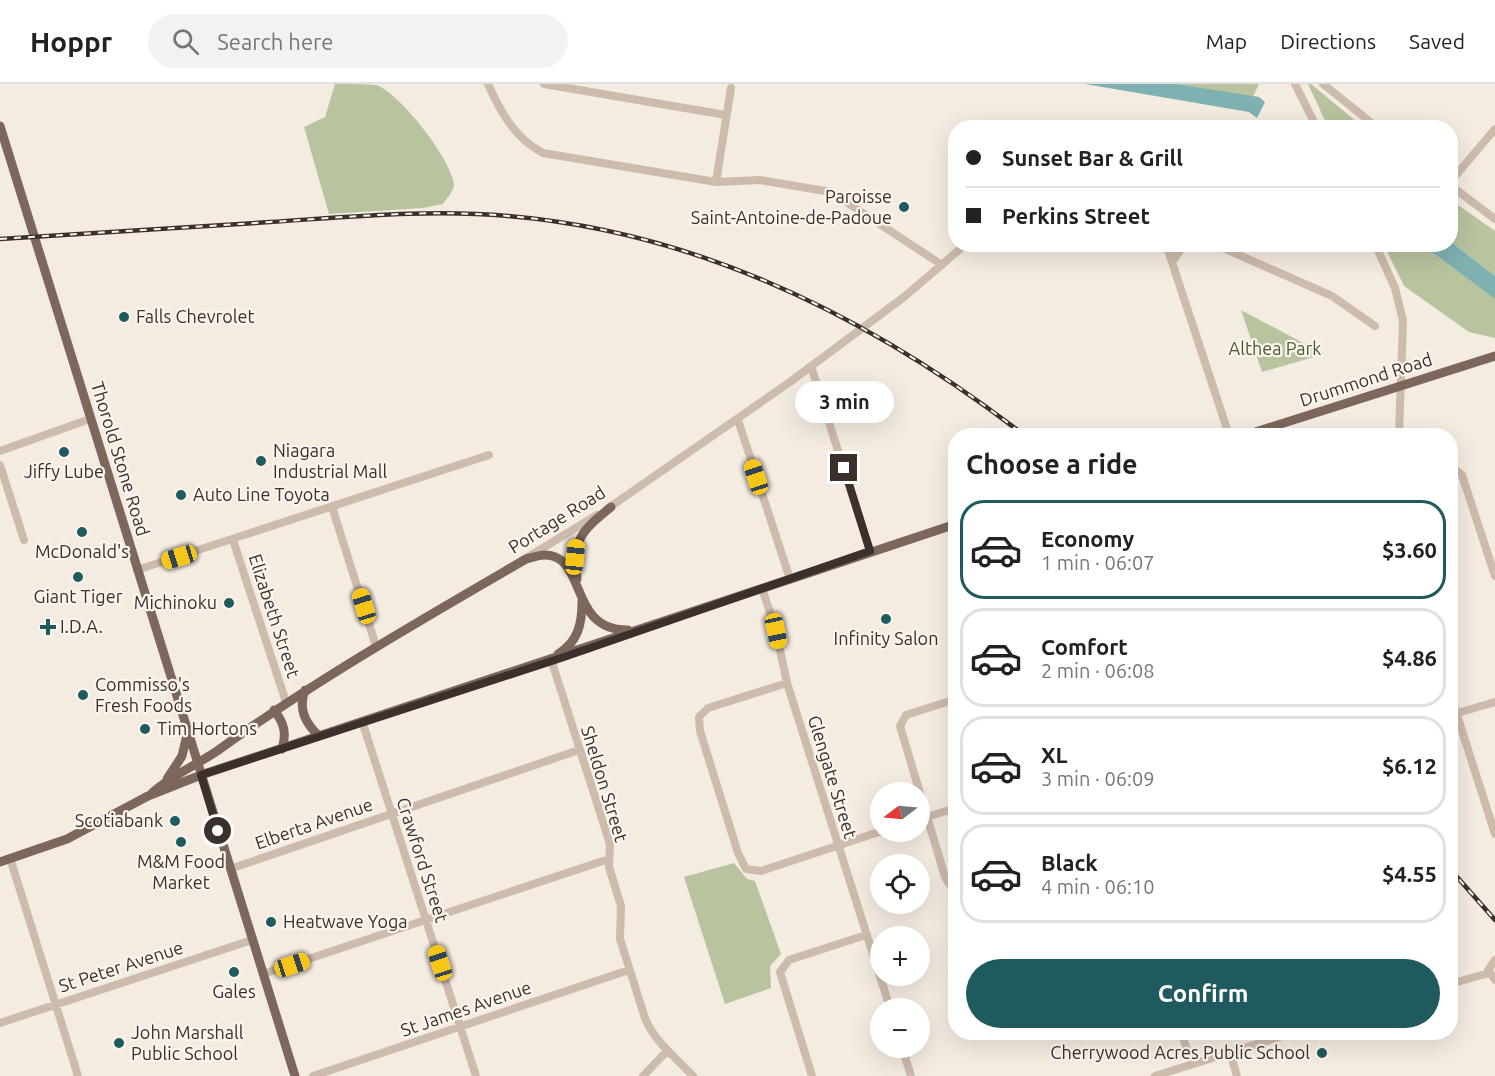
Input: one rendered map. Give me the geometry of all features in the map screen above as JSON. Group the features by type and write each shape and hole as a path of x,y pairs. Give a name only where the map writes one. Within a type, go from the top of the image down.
{"main road":[{"name":"Thorold Stone Road","path":"0,126 295,1076"},
{"name":"Drummond Road","path":"1268,428 1495,356"},
{"path":"611,507 580,534 575,557 577,582 588,612 602,625 610,629 637,630"},
{"path":"201,775 948,527"},
{"path":"526,559 545,555 554,558 562,562 577,582"},
{"name":"Portage Road","path":"148,796 166,780 197,764 305,690 526,559"},
{"path":"551,659 567,649 577,636 582,600"},
{"path":"305,690 302,699 303,714 310,727 319,736"},
{"path":"274,710 282,721 286,738 282,748"},
{"path":"166,780 182,756 187,732"},
{"name":"Portage Road","path":"0,862 67,839 148,796 201,775"}],"street":[{"path":"488,84 511,127 528,145 543,153 717,182 760,180 831,192 942,265"},
{"path":"544,84 726,115"},
{"path":"1294,84 1313,120"},
{"path":"1323,84 1368,120"},
{"path":"717,182 731,87"},
{"path":"1458,174 1495,129"},
{"path":"1458,190 1495,219"},
{"name":"Portage Road","path":"526,559 611,507 738,420 957,252"},
{"path":"1169,252 1227,428"},
{"path":"1173,261 1179,252"},
{"path":"1232,252 1332,296 1375,326"},
{"path":"1378,252 1400,304 1402,386 1399,428"},
{"path":"811,366 870,551"},
{"path":"0,451 90,419"},
{"path":"738,420 790,579"},
{"path":"137,570 489,455"},
{"path":"0,465 24,540"},
{"path":"1458,470 1464,479 1495,575"},
{"path":"332,507 376,646"},
{"name":"Elizabeth Street","path":"233,540 286,702"},
{"name":"Glengate Street","path":"762,588 776,631 787,683 887,998"},
{"name":"Sheldon Street","path":"551,659 610,844 609,859 621,906 620,939 629,970 650,1029 667,1051 693,1076"},
{"path":"787,683 708,708 699,717 706,753 738,853 746,869 761,871 870,835"},
{"path":"914,782 900,726 902,718 948,702"},
{"path":"1458,713 1495,702"},
{"path":"1458,716 1495,834"},
{"name":"Crawford Street","path":"362,721 476,1076"},
{"name":"Elberta Avenue","path":"230,869 579,750"},
{"path":"930,816 948,810"},
{"path":"930,837 948,882"},
{"path":"10,858 78,1076"},
{"path":"263,974 609,859"},
{"path":"812,1076 780,972 789,960 866,935"},
{"name":"St Peter Avenue","path":"0,1023 252,940"},
{"path":"1458,982 1492,976 1489,966 1495,960"},
{"name":"St James Avenue","path":"313,1076 629,970"},
{"path":"1184,1040 1192,1064"},
{"path":"1155,1076 1270,1040"},
{"path":"643,1076 667,1051"},
{"path":"1230,1053 1237,1076"},
{"path":"905,1058 911,1076"}],"green space":[{"path":"335,84 376,85 386,90 410,113 434,144 451,173 454,187 443,204 423,208 329,214 304,127 325,117"},
{"path":"1142,84 1259,84 1250,103"},
{"path":"1308,84 1311,84 1355,120 1325,120"},
{"path":"1458,205 1495,231 1495,276 1458,247"},
{"path":"1387,252 1433,252 1495,298 1495,338 1469,332 1404,286"},
{"name":"Althea Park","path":"1241,310 1324,354 1262,372"},
{"path":"734,863 747,879 755,881 781,954 770,966 771,988 725,1004 684,877"}],"water":[{"path":"1085,84 1176,84 1259,97 1265,102 1257,118 1249,112"},
{"path":"1458,247 1495,276 1495,299 1432,252 1458,252"}],"railway":[{"path":"0,239 359,216 449,213 508,216 579,225 648,241 716,262 781,288 845,319 907,354 1014,428"},
{"path":"1458,878 1495,920"}],"place":[{"name":"Paroisse Saint-Antoine-de-Padoue","path":"904,207"},
{"name":"Falls Chevrolet","path":"124,317"},
{"name":"Jiffy Lube","path":"64,452"},
{"name":"Niagara Industrial Mall","path":"261,461"},
{"name":"Auto Line Toyota","path":"181,495"},
{"name":"McDonald's","path":"82,532"},
{"name":"Giant Tiger","path":"78,577"},
{"name":"Michinoku","path":"229,603"},
{"name":"Infinity Salon","path":"886,619"},
{"name":"I.D.A.","path":"48,627"},
{"name":"Commisso's Fresh Foods","path":"83,695"},
{"name":"Tim Hortons","path":"145,729"},
{"name":"Scotiabank","path":"175,821"},
{"name":"M&M Food Market","path":"181,842"},
{"name":"Heatwave Yoga","path":"271,922"},
{"name":"Gales","path":"234,972"},
{"name":"John Marshall Public School","path":"119,1043"},
{"name":"Cherrywood Acres Public School","path":"1322,1053"}],"route":[{"path":"218,831 201,775 551,659 561,658 870,551 844,468"}]}
